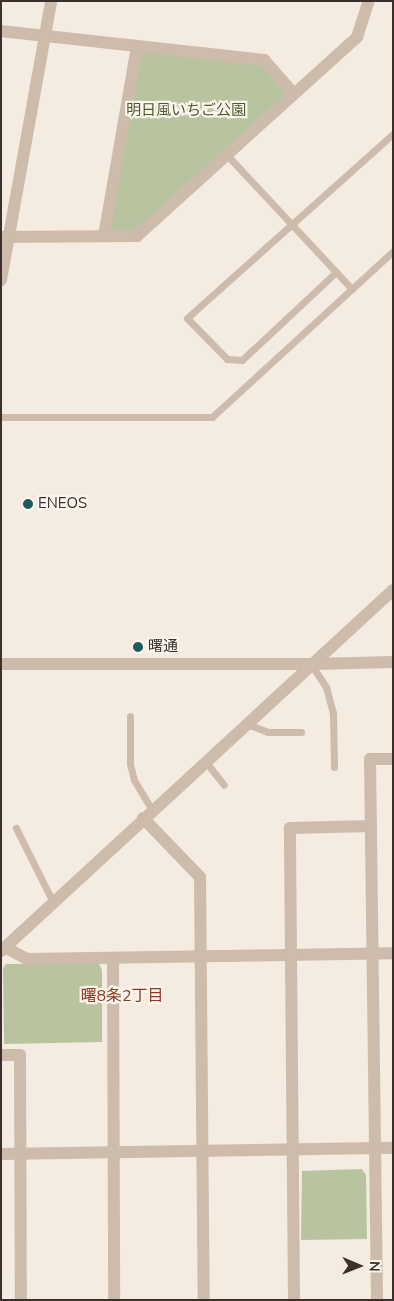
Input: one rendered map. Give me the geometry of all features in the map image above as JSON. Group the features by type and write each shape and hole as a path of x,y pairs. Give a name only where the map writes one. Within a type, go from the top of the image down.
{"street":[{"path":"1,280 5,237 50,1"},
{"path":"5,237 137,236 357,37 369,1"},
{"path":"1,31 264,60 294,94"},
{"path":"104,236 137,46"},
{"path":"393,590 3,949 26,959 393,953"},
{"path":"1,664 313,665 393,662"},
{"path":"377,1300 370,759 393,759"},
{"path":"148,814 200,878 204,1300"},
{"path":"294,1300 290,828 371,826"},
{"path":"113,958 114,1300"},
{"path":"1,1055 20,1056 21,1300"},
{"path":"1,1154 393,1148"}],"lane":[{"path":"336,272 242,360 227,359 187,318 293,226 393,134"},
{"path":"227,155 352,289"},
{"path":"1,417 212,417 393,251"},
{"path":"313,665 326,687 333,713 334,767"},
{"path":"130,716 130,764 134,780 148,814"},
{"path":"247,724 268,732 301,732"},
{"path":"206,762 224,785"},
{"path":"16,828 53,902"}],"green space":[{"name":"明日風いちご公園","path":"137,46 264,60 294,94 137,236 104,236"},
{"path":"6,964 99,964 102,970 102,1042 4,1044 3,968"},
{"path":"362,1169 366,1175 367,1239 301,1240 302,1171"}],"place":[{"name":"ENEOS","path":"28,504"},
{"name":"曙通","path":"138,647"}],"district":[{"name":"曙8条2丁目","path":"122,996"}]}
